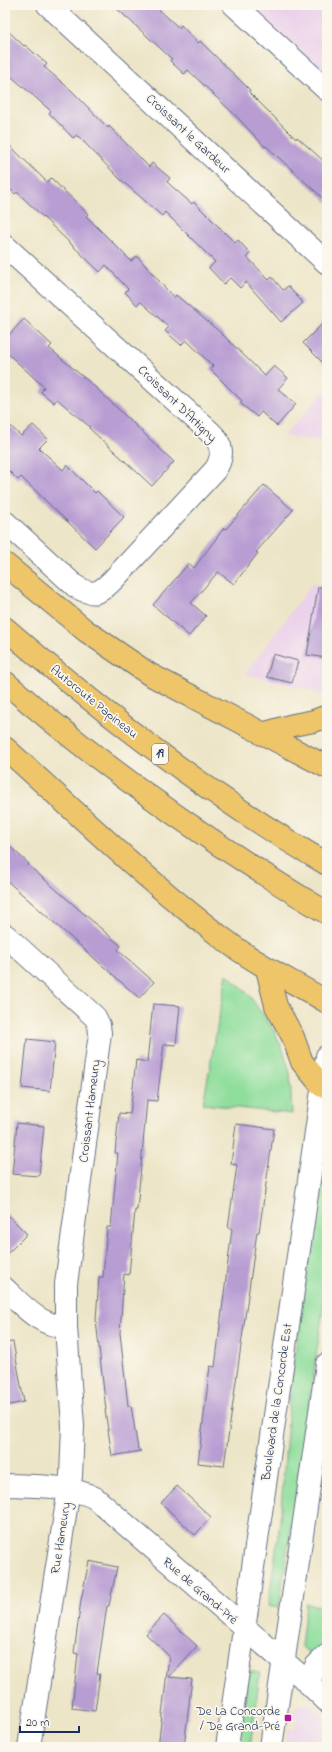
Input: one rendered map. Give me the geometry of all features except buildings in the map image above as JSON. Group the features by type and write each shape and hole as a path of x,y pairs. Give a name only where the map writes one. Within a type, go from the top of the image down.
{"highway":[{"path":"5,564 75,623 128,661 167,685 327,767"},
{"name":"Autoroute Papineau","path":"5,628 82,694 146,744 251,818 327,864"},
{"path":"5,682 81,745 181,820 250,866 327,913"},
{"path":"262,734 293,725 314,721 327,716"},
{"path":"5,748 96,832 181,905 229,943 267,969 327,1002"},
{"path":"267,969 276,1006 290,1030 302,1062 322,1086"}],"street":[{"name":"Croissant le Gardeur","path":"48,5 327,263"},
{"path":"234,5 327,90"},
{"name":"Croissant D'Artigny","path":"5,246 211,433 219,442 222,459 215,470 101,592 84,592 75,586 5,522"},
{"name":"Croissant Hameury","path":"5,935 95,1017 99,1025 100,1033 95,1074 66,1284 66,1327"},
{"name":"Boulevard de la Concorde Est","path":"226,1747 327,1056"},
{"path":"5,1289 41,1320 56,1327 66,1327"},
{"name":"Rue Hameury","path":"29,1747 72,1467 72,1426 66,1327"},
{"path":"271,1747 327,1364"},
{"name":"Rue de Grand-Pré","path":"5,1485 69,1490 85,1493 95,1498 327,1701"},
{"path":"308,1683 316,1666 326,1656"}],"shaded area":[{"path":"230,5 327,5 327,86"},
{"path":"327,388 327,442 284,436"},
{"path":"312,584 327,585 327,692 321,695 310,690 245,674"},
{"path":"308,1702 327,1720 327,1747 285,1747 288,1728 294,1730 297,1718 290,1716 291,1713 295,1707 300,1704 305,1705"}],"green space":[{"path":"227,974 249,995 274,1031 283,1050 290,1073 292,1114 203,1104"},
{"path":"327,1135 327,1282 279,1608 268,1606 280,1522 291,1380"},
{"path":"306,1604 327,1607 327,1670 301,1646"},
{"path":"249,1671 260,1673 250,1747 237,1747"}],"place":[{"name":"De La Concorde / De Grand-Pré","path":"288,1718"}]}
